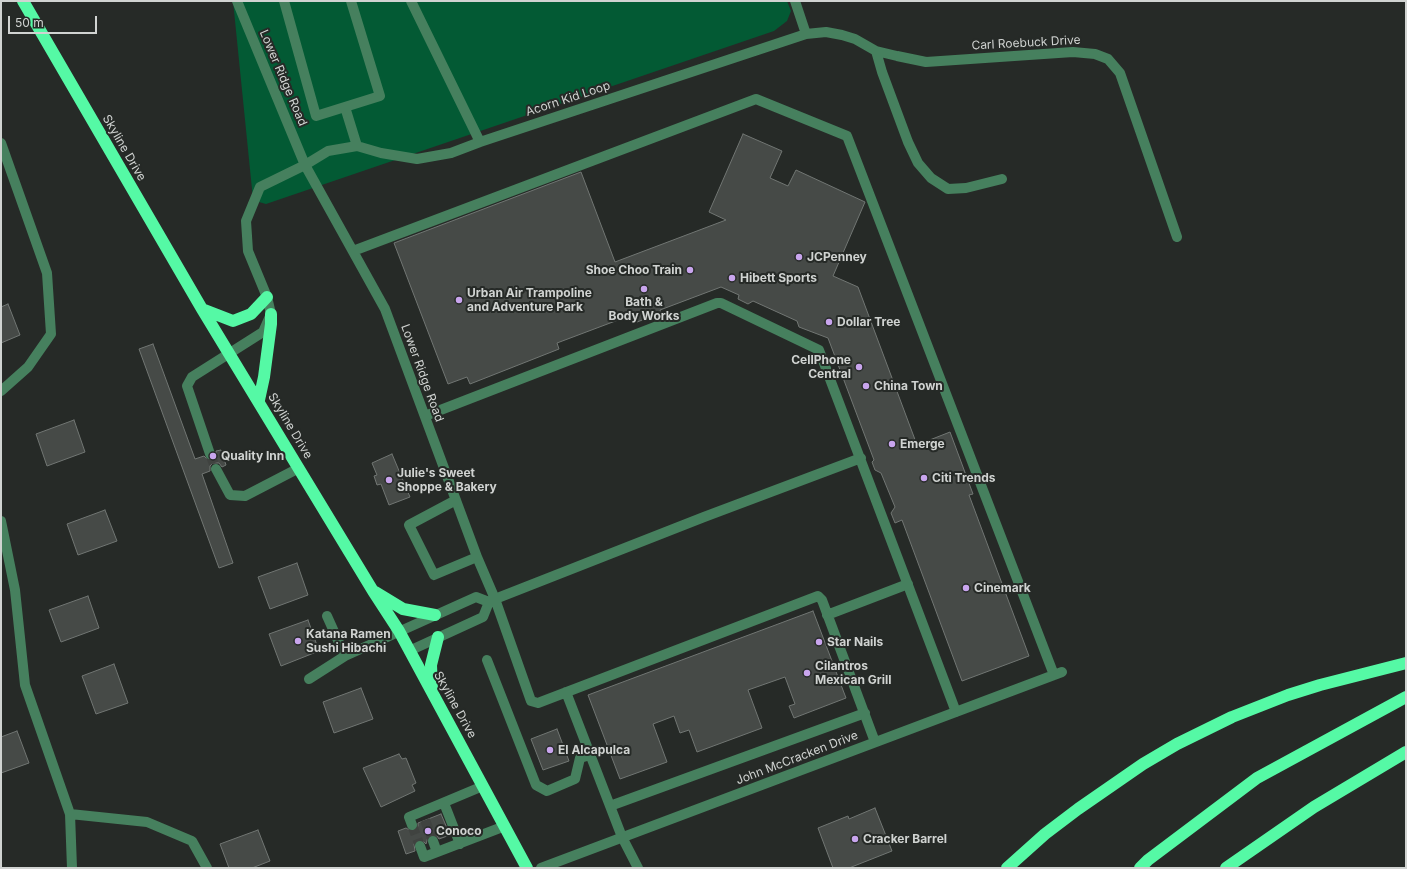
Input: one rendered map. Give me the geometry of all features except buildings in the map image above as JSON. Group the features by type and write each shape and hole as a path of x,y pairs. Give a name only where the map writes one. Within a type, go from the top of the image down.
{"highway":[{"name":"Skyline Drive","path":"24,1 202,309 373,591 399,631 505,826 526,868"},
{"path":"202,309 233,321 251,314 266,297"},
{"path":"258,400 264,377 271,314"},
{"path":"373,591 403,609 435,614"},
{"path":"432,693 431,665 438,637"},
{"path":"1007,868 1045,834 1088,801 1143,764 1177,744 1232,717 1288,695 1320,685 1406,663"},
{"path":"1140,868 1148,860 1257,778 1406,697"},
{"path":"1226,868 1314,807 1406,752"},
{"path":"1240,868 1314,807"}],"street":[{"name":"Lower Ridge Road","path":"237,1 305,165 385,309 492,601 531,701 538,703 566,692"},
{"path":"284,1 316,116 380,96 351,1"},
{"path":"411,1 480,142"},
{"path":"795,1 806,34"},
{"name":"Carl Roebuck Drive","path":"806,34 826,32 842,35 855,39 876,51 926,62 1073,52 1095,54 1108,59 1120,73 1176,237"},
{"name":"Acorn Kid Loop","path":"305,165 328,151 357,146 381,153 417,159 451,153 480,142 806,34"},
{"path":"876,51 882,72 908,142 918,163 931,178 948,189 966,188 1002,179"},
{"name":"John McCracken Drive","path":"352,251 756,99 847,136 1058,673 541,868"},
{"path":"345,107 357,146"},
{"path":"1,143 48,273 51,334 28,367 1,391"},
{"path":"210,454 187,386 192,378 263,332 271,314 248,251 246,221 260,187 305,165"},
{"path":"425,416 717,303 721,303 819,350 956,712"},
{"path":"309,679 345,656 435,614 476,597 492,601 704,517 861,458"},
{"path":"216,469 230,495 245,496 299,468"},
{"path":"456,500 409,525 434,575 477,557"},
{"path":"1,521 15,590 25,685 70,814 72,868"},
{"path":"827,615 908,584"},
{"path":"638,868 622,837 566,692 818,596 822,600 875,742"},
{"path":"410,651 483,617 492,601"},
{"path":"327,616 345,656"},
{"path":"487,660 536,785 547,791 575,779 580,758 590,755"},
{"path":"610,806 865,713"},
{"path":"412,825 410,817 424,816 444,802 483,786"},
{"path":"444,802 460,844"},
{"path":"70,814 147,822 192,841 207,868"},
{"path":"420,846 424,857 505,826"},
{"path":"433,841 437,852"}],"green space":[{"path":"233,1 787,1 791,11 787,21 774,31 266,204 253,199"}],"tunnel":[{"path":"210,454 216,469"},
{"path":"425,820 433,841"},
{"path":"412,825 420,846"}],"place":[{"name":"JCPenney","path":"799,257"},
{"name":"Shoe Choo Train","path":"690,270"},
{"name":"Hibett Sports","path":"732,278"},
{"name":"Bath & Body Works","path":"644,289"},
{"name":"Urban Air Trampoline and Adventure Park","path":"459,300"},
{"name":"Dollar Tree","path":"829,322"},
{"name":"CellPhone Central","path":"859,367"},
{"name":"China Town","path":"866,386"},
{"name":"Emerge","path":"892,444"},
{"name":"Quality Inn","path":"213,456"},
{"name":"Citi Trends","path":"924,478"},
{"name":"Julie's Sweet Shoppe & Bakery","path":"389,480"},
{"name":"Cinemark","path":"966,588"},
{"name":"Katana Ramen Sushi Hibachi","path":"298,641"},
{"name":"Star Nails","path":"819,642"},
{"name":"Cilantros Mexican Grill","path":"807,673"},
{"name":"El Alcapulca","path":"550,750"},
{"name":"Conoco","path":"428,831"},
{"name":"Cracker Barrel","path":"855,839"}]}
